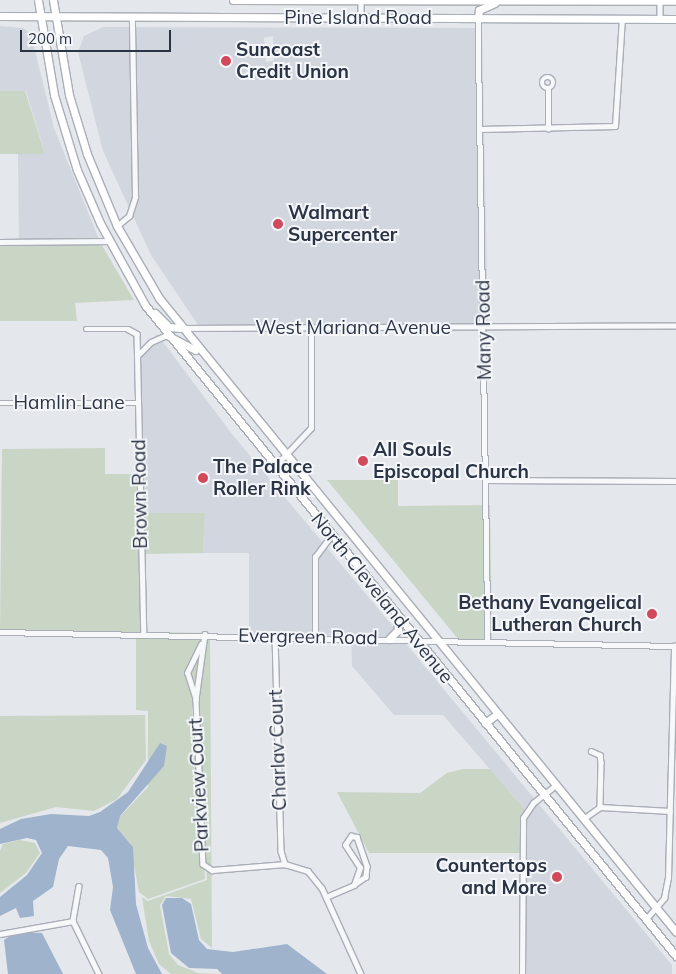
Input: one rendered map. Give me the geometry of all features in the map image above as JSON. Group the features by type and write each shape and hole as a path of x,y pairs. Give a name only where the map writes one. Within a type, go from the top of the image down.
{"main road":[{"name":"North Cleveland Avenue","path":"38,0 40,18 63,126 109,241 145,305 167,336 676,956"},
{"name":"North Cleveland Avenue","path":"53,0 74,113 117,226 180,328 676,932"},
{"name":"Pine Island Road","path":"232,0 676,1"},
{"path":"478,19 482,8 500,1"},
{"name":"Pine Island Road","path":"0,16 40,18 676,19"},
{"path":"145,305 169,327 180,328"},
{"path":"167,336 202,355"},
{"path":"390,639 398,630 397,616"},
{"path":"485,723 497,714"}],"street":[{"path":"361,0 361,18"},
{"path":"660,1 660,19"},
{"path":"117,226 130,216 135,197 132,18"},
{"name":"Many Road","path":"478,19 488,641"},
{"path":"480,129 548,129 615,126 622,19"},
{"path":"548,90 548,129"},
{"path":"0,242 109,241"},
{"name":"West Mariana Avenue","path":"180,328 484,328 676,325"},
{"path":"274,466 311,428 311,328"},
{"name":"Brown Road","path":"86,329 134,330 138,356 144,633"},
{"path":"138,356 151,342 167,336"},
{"name":"Hamlin Lane","path":"0,403 139,403"},
{"path":"486,480 676,481"},
{"path":"314,636 315,557 332,536"},
{"name":"Evergreen Road","path":"0,632 314,636 675,646"},
{"name":"Parkview Court","path":"196,700 188,667 205,634"},
{"name":"Charlav Court","path":"275,636 281,851 286,864"},
{"name":"Parkview Court","path":"202,643 196,700 202,858 206,868 286,864"},
{"path":"646,919 657,909 666,893 675,646"},
{"path":"591,751 600,756 600,808"},
{"path":"522,974 522,830 525,812 556,785"},
{"path":"583,819 600,808 670,811"},
{"path":"326,897 354,885 366,877 364,856 357,837 351,836 345,845 358,859 360,875 354,885"},
{"path":"358,859 364,856"},
{"path":"286,864 308,872 326,897 361,974"},
{"path":"79,886 73,921 99,974"},
{"path":"1,933 73,921"}],"shaded area":[{"path":"0,26 23,28 31,34 54,128 100,242 19,243 18,154 45,153 26,91 0,91"},
{"path":"103,27 482,28 488,328 200,328 151,255 103,151 78,52 84,36","holes":["273,36 274,61 266,62 264,38"]},
{"path":"157,334 232,434 395,629 386,638 389,643 398,634 672,965 672,974 525,974 520,859 527,812 443,715 394,715 352,666 351,636 249,634 249,553 203,553 205,513 143,513 141,354"}],"green space":[{"path":"0,91 25,91 45,154 0,154"},
{"path":"0,241 100,242 134,300 75,303 77,321 0,321"},
{"path":"105,448 105,474 142,474 143,513 205,513 203,553 144,554 146,632 210,633 212,948 201,939 191,899 166,896 160,905 169,954 178,965 198,973 219,974 171,974 159,964 149,941 142,897 148,901 207,880 195,708 202,637 0,630 2,449"},
{"path":"327,480 398,480 398,506 490,505 492,640 459,640"},
{"path":"136,635 200,638 201,652 192,707 205,879 148,899 139,892 130,843 113,824 148,787 148,711 136,710"},
{"path":"145,715 146,760 117,799 94,811 56,807 0,823 0,716"},
{"path":"463,769 490,769 527,812 521,853 369,853 337,792 420,793 447,773"},
{"path":"20,840 35,843 40,853 26,873 0,893 0,851 3,844"}],"water":[{"path":"160,743 167,746 164,766 120,816 117,828 133,847 136,904 148,948 162,974 136,974 110,910 113,887 108,858 101,850 68,846 59,859 53,887 33,901 34,916 20,918 16,908 0,916 0,897 27,875 42,853 36,840 27,838 0,844 0,829 21,819 51,814 89,816 100,812 128,792"},
{"path":"166,898 182,898 191,904 199,940 207,949 233,952 287,944 327,974 222,974 217,969 189,968 171,953 162,905"},
{"path":"16,932 42,933 63,974 8,974 4,940"}],"place":[{"name":"Suncoast Credit Union","path":"226,61"},
{"name":"Walmart Supercenter","path":"278,224"},
{"name":"All Souls Episcopal Church","path":"363,461"},
{"name":"The Palace Roller Rink","path":"203,478"},
{"name":"Bethany Evangelical Lutheran Church","path":"652,614"},
{"name":"Countertops and More","path":"557,877"}]}
